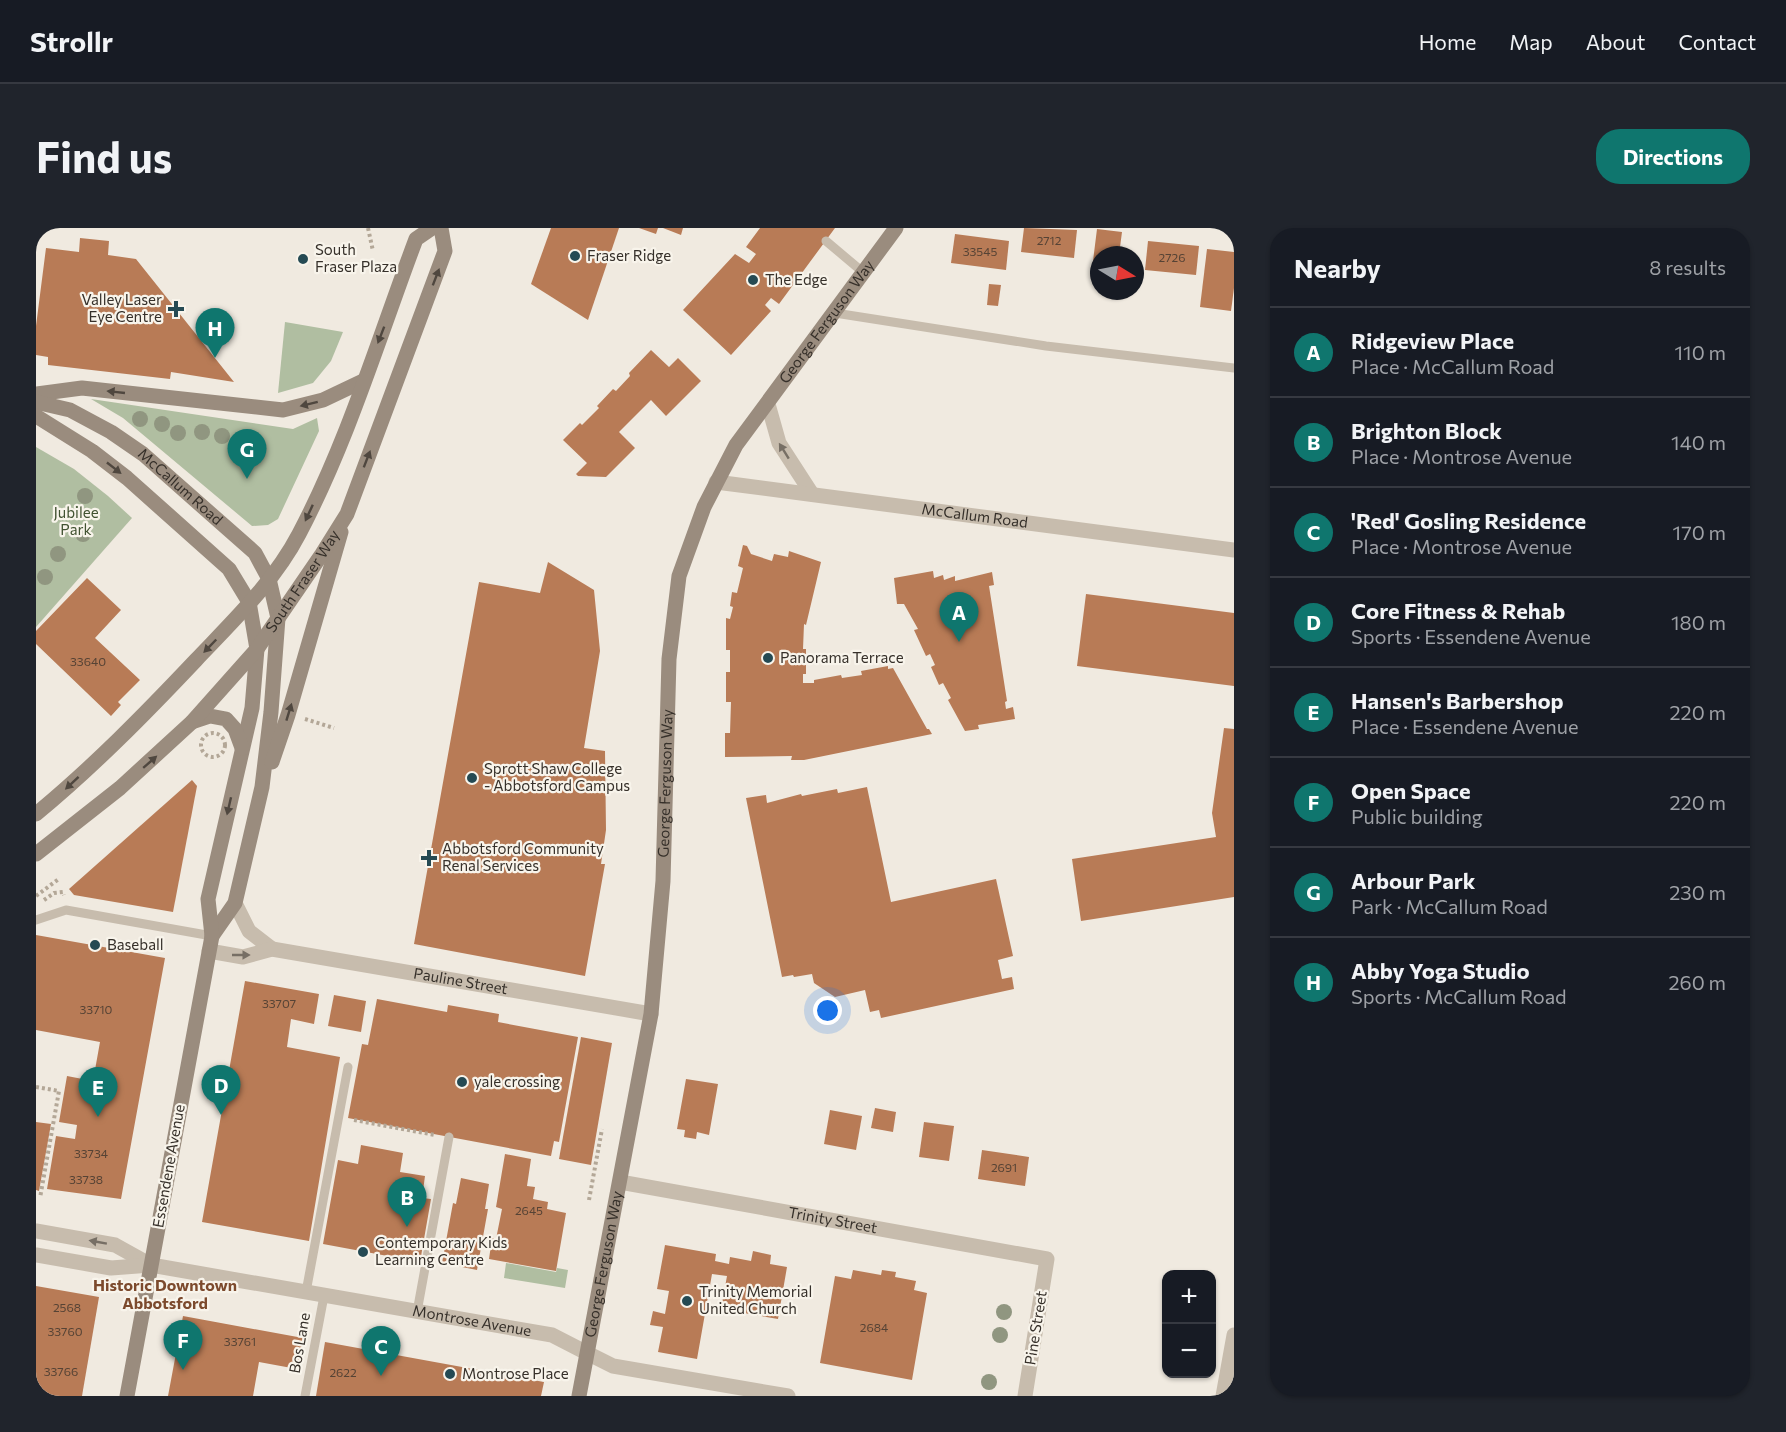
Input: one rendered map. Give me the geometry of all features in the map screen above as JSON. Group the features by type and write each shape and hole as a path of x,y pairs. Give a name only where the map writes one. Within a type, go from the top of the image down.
{"main road":[{"name":"South Fraser Way","path":"36,814 62,793 129,729 269,579 298,536 334,460 416,239 432,228"},
{"name":"South Fraser Way","path":"36,854 120,788 192,722 257,649 347,514 445,251 441,228"},
{"name":"George Ferguson Way","path":"579,1396 651,1014 663,881 669,659 679,576 700,517 736,445 896,228"},
{"path":"36,394 82,388 283,410 323,400 363,381"},
{"name":"McCallum Road","path":"36,402 70,410 111,432 143,454 255,553 269,579 278,618"},
{"name":"McCallum Road","path":"36,416 92,451 127,478 229,568 249,602"},
{"path":"262,787 288,715 347,514"},
{"name":"Essendene Avenue","path":"127,1396 211,944 208,899 252,708 257,649 249,602"},
{"name":"Essendene Avenue","path":"211,944 235,903 262,787 271,712 278,618"},
{"path":"192,722 210,716 226,719 236,729 242,749"}],"street":[{"path":"768,404 779,442 812,494"},
{"name":"McCallum Road","path":"716,482 1234,550"},
{"name":"Pauline Street","path":"235,903 249,931 272,949"},
{"name":"Pauline Street","path":"211,944 243,957 272,949 651,1014"},
{"name":"Trinity Street","path":"620,1182 1047,1259"},
{"name":"Montrose Avenue","path":"36,1231 115,1245 151,1265"},
{"name":"Montrose Avenue","path":"36,1255 111,1268 151,1265 552,1335 613,1366 788,1396"},
{"name":"Pine Street","path":"1025,1396 1047,1259"},
{"path":"1223,1396 1234,1335"}],"lane":[{"path":"826,241 864,273"},
{"path":"835,312 1046,346 1234,368"},
{"path":"36,920 66,910 182,930 211,944"},
{"path":"306,1292 348,1067"},
{"path":"417,1312 449,1140"},
{"name":"Bos Lane","path":"305,1396 324,1296"}],"path":[{"path":"368,228 373,251"},
{"path":"298,717 334,728"},
{"path":"210,733 221,736 225,748 220,755 213,758 205,755 201,748 204,737 210,733"},
{"path":"36,896 60,878"},
{"path":"49,887 54,892 63,892"},
{"path":"36,1087 59,1091 40,1198"},
{"path":"338,1118 449,1140"},
{"path":"589,1200 602,1129"}],"green space":[{"path":"285,322 343,332 331,361 313,383 278,393"},
{"path":"91,399 293,429 317,418 319,431 278,519 268,525 252,526 123,418"},
{"name":"Jubilee Park","path":"36,447 74,469 132,518 36,627"},
{"path":"506,1263 556,1272 557,1268 568,1270 565,1288 504,1278"}],"building":[{"name":"Fraser Ridge","path":"551,228 619,228 588,320 531,284"},
{"path":"639,228 658,228 656,234"},
{"path":"663,228 683,228 681,235"},
{"name":"The Edge","path":"760,228 835,228 779,304 771,298 765,305 771,311 731,355 683,310 735,254 749,263 756,254 746,247"},
{"path":"1024,228 1077,230 1074,258 1021,252"},
{"path":"1097,229 1122,232 1120,246 1095,246"},
{"path":"955,234 1009,241 1006,270 951,263"},
{"path":"80,238 109,241 108,255 136,259 234,382 171,372 170,379 48,365 48,357 36,355 36,326 46,248 79,252"},
{"path":"1148,241 1199,246 1196,275 1145,270"},
{"path":"1207,249 1234,252 1234,288 1231,311 1200,307"},
{"path":"989,284 1001,285 998,306 987,305"},
{"path":"651,350 669,367 678,358 701,381 666,416 651,400 619,432 635,448 606,477 578,476 576,474 587,463 563,440 599,408 597,406 613,389 616,391"},
{"name":"Panorama Terrace","path":"743,545 747,546 751,554 772,561 774,554 788,557 789,551 821,562 806,625 804,624 803,649 806,649 806,674 803,674 803,683 814,683 814,680 841,675 842,678 862,675 861,671 888,666 888,669 893,668 932,734 804,760 791,760 792,756 725,757 725,733 730,733 731,702 726,702 726,672 730,672 730,650 726,650 726,618 730,619 733,607 730,606 732,592 737,593 743,568 738,566"},
{"path":"548,562 594,590 600,651 584,748 605,751 606,830 601,864 605,864 585,976 414,944 479,582 540,593"},
{"path":"933,571 934,578 943,575 944,580 955,576 955,581 992,572 994,585 989,586 1007,701 1005,702 1006,709 1013,707 1015,719 978,725 979,729 965,731 948,700 951,698 943,683 939,685 931,667 935,665 930,654 926,656 914,630 918,629 904,604 897,604 894,578"},
{"path":"87,578 121,610 95,638 140,680 118,702 121,705 111,716 36,644 36,631"},
{"path":"1086,594 1234,613 1234,686 1077,666"},
{"path":"1224,728 1234,729 1234,897 1081,921 1072,859 1216,837 1212,813"},
{"path":"192,780 197,786 173,912 74,895 69,889"},
{"path":"867,787 891,902 996,879 1013,956 998,960 1002,979 1012,977 1014,989 881,1018 879,1010 870,1012 865,990 835,997 814,983 812,974 782,977 746,798 766,795 767,803 801,794 802,796 837,789 838,793"},
{"path":"36,935 165,958 121,1199 47,1189 56,1136 75,1139 77,1125 59,1122 67,1076 93,1081 100,1042 36,1030"},
{"path":"245,981 319,994 314,1024 291,1019 287,1047 340,1057 309,1241 202,1222"},
{"path":"334,995 366,1001 361,1032 328,1026"},
{"name":"yale crossing","path":"377,999 447,1012 448,1005 499,1014 498,1022 578,1037 559,1142 554,1141 551,1156 348,1118 362,1044 368,1045"},
{"path":"581,1037 612,1043 591,1165 559,1159"},
{"path":"686,1079 718,1084 709,1135 697,1132 696,1139 684,1137 685,1130 677,1129"},
{"path":"875,1108 896,1112 893,1132 871,1128"},
{"path":"830,1110 862,1116 856,1150 824,1144"},
{"path":"36,1122 51,1124 39,1191 36,1190"},
{"path":"924,1122 954,1126 949,1161 919,1157"},
{"path":"361,1145 403,1153 400,1172 425,1176 422,1198 431,1199 420,1262 323,1244 338,1160 358,1164"},
{"path":"982,1150 1029,1157 1025,1186 978,1179"},
{"path":"505,1154 531,1159 527,1186 535,1187 533,1199 548,1202 547,1209 566,1213 556,1271 489,1259 492,1238 496,1239 502,1209 496,1207"},
{"path":"461,1178 489,1184 485,1209 488,1209 477,1270 442,1263 453,1203 456,1204"},
{"path":"665,1245 716,1254 715,1261 729,1264 730,1257 751,1261 753,1251 771,1255 770,1264 787,1267 778,1319 721,1309 727,1276 712,1274 697,1359 658,1352 663,1327 650,1325 653,1311 665,1314 669,1291 657,1289"},
{"path":"853,1270 881,1275 882,1270 896,1272 895,1277 916,1281 914,1290 927,1293 912,1380 820,1363 835,1276 851,1279"},
{"path":"36,1286 99,1297 82,1396 36,1396"},
{"path":"183,1316 303,1338 297,1369 259,1362 253,1396 168,1396"},
{"path":"325,1342 544,1382 541,1396 316,1396"}],"place":[{"name":"Fraser Ridge","path":"575,256"},
{"name":"South Fraser Plaza","path":"303,259"},
{"name":"The Edge","path":"753,280"},
{"name":"Valley Laser Eye Centre","path":"176,309"},
{"name":"Abby Yoga Studio","path":"215,358"},
{"name":"Arbour Park","path":"247,479"},
{"name":"Ridgeview Place","path":"959,642"},
{"name":"Panorama Terrace","path":"768,658"},
{"name":"Sprott Shaw College - Abbotsford Campus","path":"472,778"},
{"name":"Abbotsford Community Renal Services","path":"429,858"},
{"name":"Baseball","path":"95,945"},
{"name":"yale crossing","path":"462,1082"},
{"name":"Core Fitness & Rehab","path":"221,1115"},
{"name":"Hansen's Barbershop","path":"98,1117"},
{"name":"Brighton Block","path":"407,1227"},
{"name":"Contemporary Kids Learning Centre","path":"363,1252"},
{"name":"Trinity Memorial United Church","path":"687,1301"},
{"name":"Open Space","path":"183,1370"},
{"name":"Montrose Place","path":"450,1374"},
{"name":"'Red' Gosling Residence","path":"381,1376"}],"district":[{"name":"Historic Downtown Abbotsford","path":"165,1294"}]}
